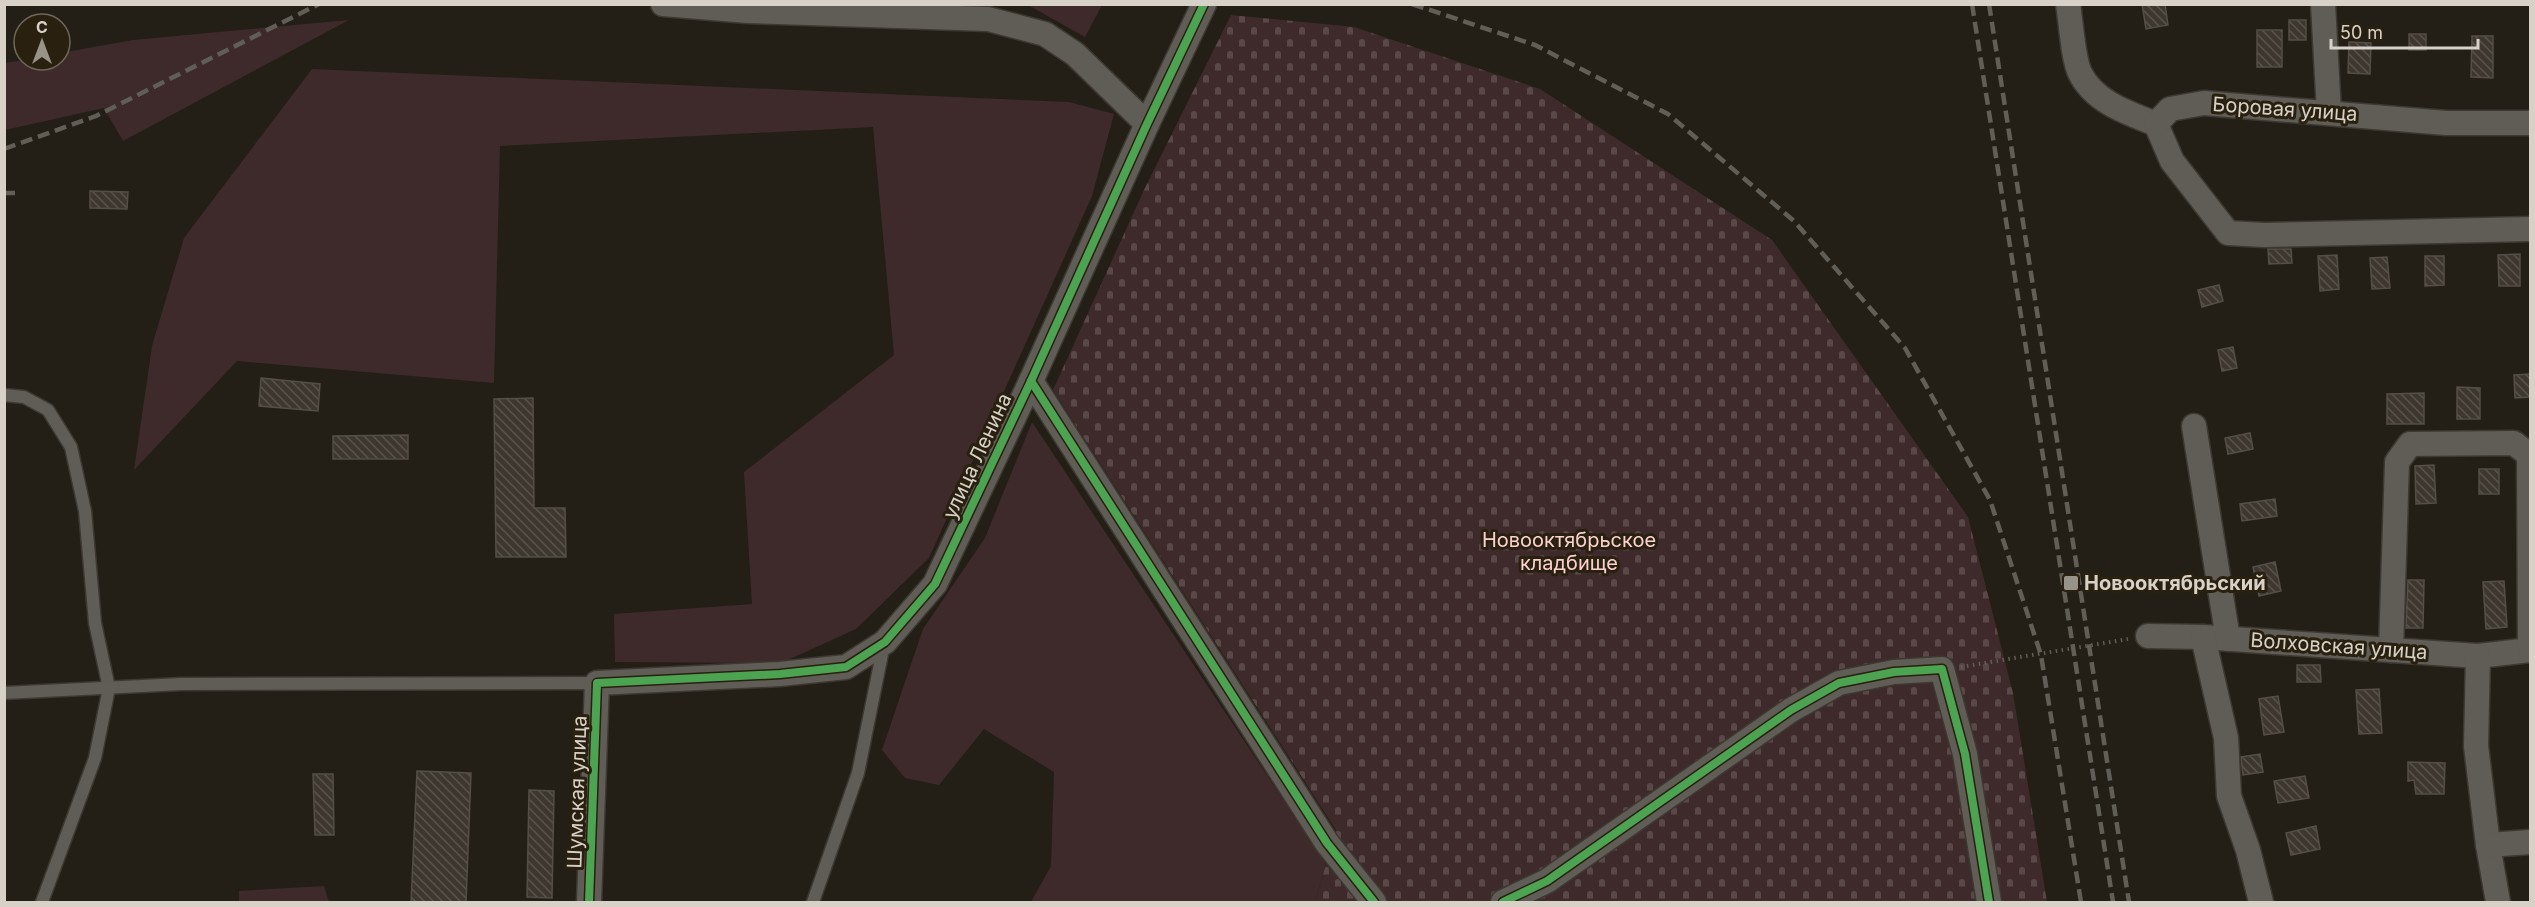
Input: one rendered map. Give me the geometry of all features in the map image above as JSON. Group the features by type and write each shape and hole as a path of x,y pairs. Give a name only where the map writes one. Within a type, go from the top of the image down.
{"street":[{"path":"663,4 748,11 988,19 1045,34 1068,49 1147,124"},
{"name":"улица Ленина","path":"597,683 780,674 846,667 885,642 935,584 1204,4"},
{"path":"2068,4 2079,72 2094,94 2124,111 2156,124 2172,161 2228,233 2264,235 2530,229"},
{"path":"2323,4 2328,112"},
{"name":"Боровая улица","path":"2156,124 2170,109 2204,102 2446,123 2530,123"},
{"path":"1031,381 1327,843 1374,903"},
{"path":"2194,426 2228,639"},
{"path":"2391,650 2397,462 2410,444 2514,443 2529,455 2530,650"},
{"name":"Волховская улица","path":"2148,636 2203,637 2478,656 2530,650"},
{"path":"2203,637 2226,738 2229,796 2248,850 2261,903"},
{"path":"2478,656 2476,746 2488,845 2498,903"},
{"path":"1503,903 1547,880 1791,710 1839,683 1894,672 1942,669 1965,754 1989,903"},
{"name":"Шумская улица","path":"589,903 597,683"},
{"path":"2488,845 2530,842"}],"lane":[{"path":"4,395 24,397 48,410 71,447 85,511 95,623 108,688 95,758 42,903"},
{"path":"813,903 858,773 885,642"},
{"path":"4,693 192,684 597,683"}],"path":[{"path":"1942,669 2148,636"}],"green space":[{"path":"1102,4 1085,37 1028,5"},
{"name":"Новооктябрьское кладбище","path":"1231,15 1354,27 1540,89 1772,240 1968,517 2013,693 2047,902 1315,902 1336,830 1053,390 1144,190"},
{"path":"349,20 123,141 104,108 5,130 5,63 12,62 12,72 72,72 72,51 133,40"},
{"path":"312,69 1069,102 1114,114 1092,196 929,558 856,629 781,663 615,662 614,614 752,604 744,472 894,355 873,127 500,146 494,383 237,361 134,470 152,346 184,238"},
{"path":"1032,422 1326,864 1315,902 1031,902 1051,866 1054,772 984,729 939,785 905,778 882,750 923,629 985,538"},
{"path":"324,886 329,902 239,902 239,891"}],"building":[{"path":"2142,4 2165,4 2168,25 2146,29"},
{"path":"2289,20 2306,20 2306,40 2289,40"},
{"path":"2257,30 2282,30 2282,67 2257,67"},
{"path":"2409,34 2426,34 2426,50 2409,50"},
{"path":"2472,36 2493,36 2493,78 2471,77"},
{"path":"2349,42 2371,43 2370,74 2348,73"},
{"path":"90,191 128,192 127,209 90,208"},
{"path":"2268,249 2291,249 2292,263 2269,264"},
{"path":"2520,254 2520,286 2499,286 2498,255"},
{"path":"2337,255 2339,289 2320,291 2318,256"},
{"path":"2425,256 2444,256 2444,285 2425,286"},
{"path":"2387,257 2390,288 2372,289 2370,258"},
{"path":"2219,285 2223,301 2202,307 2198,290"},
{"path":"2233,347 2237,368 2222,371 2218,350"},
{"path":"2530,374 2530,397 2515,398 2514,375"},
{"path":"261,378 320,384 318,411 259,406"},
{"path":"2457,387 2480,388 2480,419 2457,419"},
{"path":"2424,393 2424,424 2387,424 2387,394"},
{"path":"533,398 534,508 565,508 566,557 496,557 494,399"},
{"path":"2250,433 2253,449 2228,454 2225,438"},
{"path":"408,435 408,459 333,459 333,436"},
{"path":"2434,465 2436,503 2416,504 2415,466"},
{"path":"2479,469 2499,469 2499,494 2479,494"},
{"path":"2275,499 2277,516 2242,521 2240,504"},
{"path":"2275,562 2281,591 2259,596 2253,567"},
{"path":"2408,580 2424,580 2423,628 2406,628"},
{"path":"2504,581 2507,627 2486,629 2483,582"},
{"path":"2297,665 2320,665 2321,682 2297,682"},
{"path":"2379,689 2382,733 2359,734 2356,690"},
{"path":"2278,696 2284,732 2264,735 2259,699"},
{"path":"2260,754 2263,772 2243,775 2241,757"},
{"path":"2408,762 2445,763 2444,794 2416,794 2414,780 2408,781"},
{"path":"417,771 471,773 466,903 411,903"},
{"path":"313,774 333,774 334,835 315,835"},
{"path":"2305,776 2309,798 2278,803 2274,781"},
{"path":"529,790 554,791 552,898 527,897"},
{"path":"2316,826 2320,849 2291,855 2286,833"}],"railway":[{"path":"4,149 96,116 319,4"},
{"path":"1412,4 1535,45 1668,114 1794,221 1905,348 1990,500 2041,655 2081,902"},
{"path":"1972,4 2113,902"},
{"path":"1989,4 2129,902"},
{"path":"4,193 15,193"}],"cycle path":[{"path":"589,902 597,683 780,674 846,667 885,642 935,584 1204,4"},
{"path":"1031,381 1327,843 1374,902"},
{"path":"1503,902 1547,881 1791,710 1839,683 1894,672 1942,669 1965,754 1989,902"}],"place":[{"name":"Новооктябрьский","path":"2071,583"}]}
